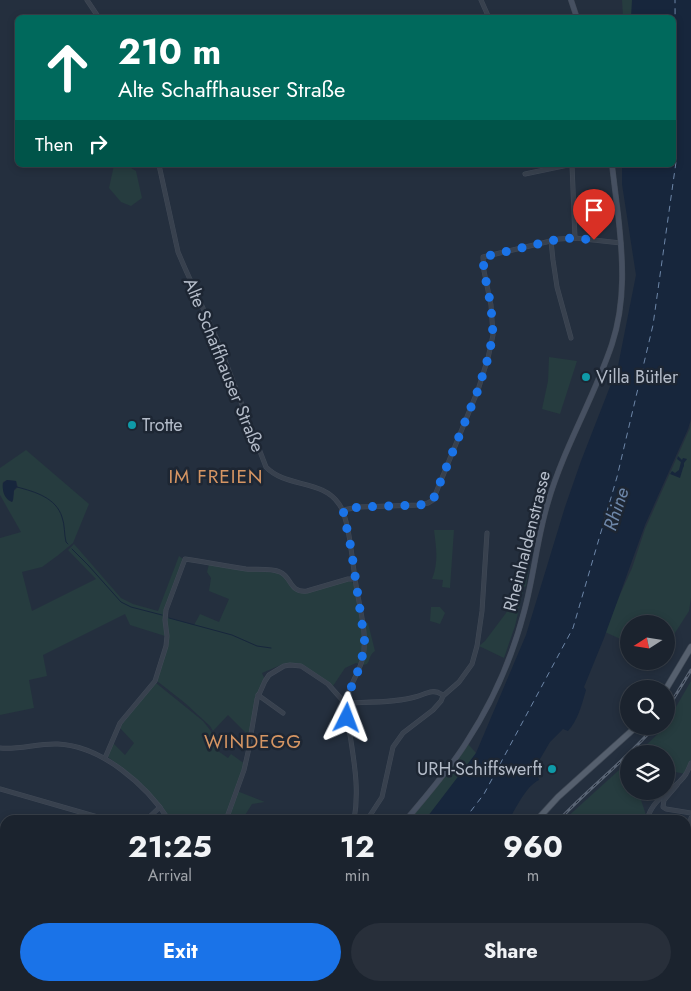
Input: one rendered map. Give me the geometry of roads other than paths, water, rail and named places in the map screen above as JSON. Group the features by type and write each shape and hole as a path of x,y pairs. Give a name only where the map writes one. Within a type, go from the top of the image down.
{"main road":[{"path":"571,0 576,15"},
{"name":"Rheinhaldenstrasse","path":"410,815 466,744 482,717 507,664 524,612 544,516 555,479 612,344 622,292 622,245 612,167"},
{"path":"671,680 691,647"},
{"path":"542,815 558,797 627,735"}],"street":[{"path":"87,0 97,15"},
{"path":"481,0 488,15"},
{"name":"Alte Schaffhauser Straße","path":"159,167 178,252 216,337 266,467 274,474 283,478 319,488 330,494 343,510"},
{"path":"525,174 560,167"},
{"path":"570,167 575,238"},
{"path":"355,815 357,792 356,773 346,703 347,696 360,666 365,644 351,548 343,510 359,507 420,505 433,500 478,390 493,335 491,306 483,257 551,241 575,238 622,245"},
{"path":"551,241 557,287 571,338"},
{"path":"370,815 382,796 393,747 403,733 437,706 443,696 459,682 472,664 478,646 482,612 487,533"},
{"path":"105,758 120,723 156,681 166,646 166,610 185,559 247,569 282,572 294,588 300,592 348,579 355,579"},
{"path":"228,815 244,770 258,696 269,675 284,666 300,666 328,684 346,703 403,700 434,691 439,692 443,696"},
{"path":"258,696 283,713"},
{"path":"0,748 12,749 59,744 80,748 105,758 144,789 166,815"},
{"path":"649,815 656,803 687,772 691,763"},
{"path":"677,783 676,787 664,800 663,807 691,814"},
{"path":"0,789 91,815"},
{"path":"151,815 160,807"}],"water":[{"name":"Rhine","path":"632,0 691,0 691,419 645,525 584,687 586,690 579,712 568,731 563,729 550,742 540,759 536,772 539,780 526,792 512,815 429,815 476,753 526,635 565,507 618,366 636,275 622,184 622,167 676,167 676,15 631,15"},
{"path":"678,456 682,460 683,458 687,459 680,478 670,474 672,471 675,473 679,470 681,462 677,459"},
{"path":"7,480 16,481 17,487 14,490 12,502 5,497 3,491 3,483"}],"waterway":[{"path":"17,487 38,494 55,505 62,517 66,542 68,544"},
{"path":"72,549 121,602 131,607 162,615"},
{"path":"169,618 232,635 257,646 271,648"}],"railway":[{"path":"675,696 691,670"},
{"path":"564,815 647,735"}],"place":[{"name":"Villa Bütler","path":"586,377"},
{"name":"Trotte","path":"132,425"},
{"name":"URH-Schiffswerft","path":"552,769"}],"district":[{"name":"IM FREIEN","path":"216,476"},
{"name":"WINDEGG","path":"253,741"}]}
